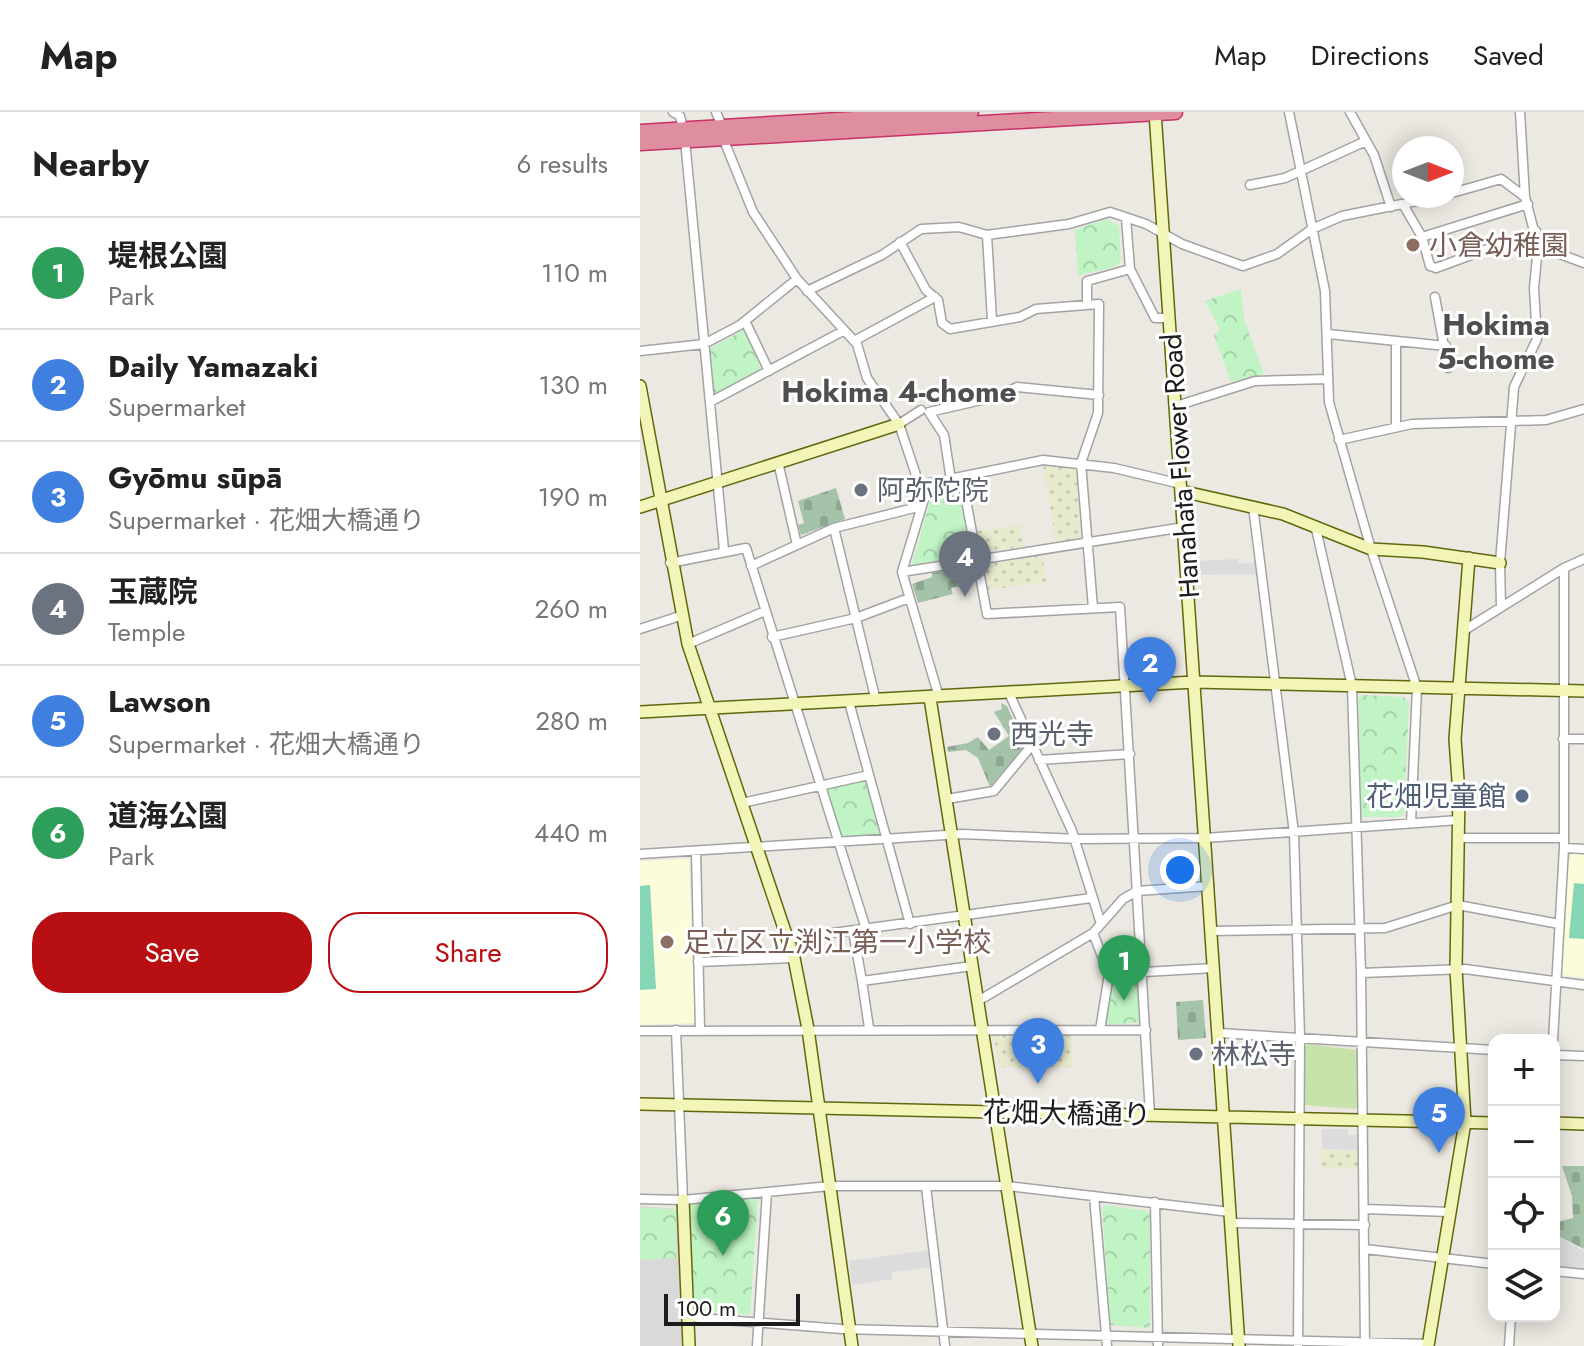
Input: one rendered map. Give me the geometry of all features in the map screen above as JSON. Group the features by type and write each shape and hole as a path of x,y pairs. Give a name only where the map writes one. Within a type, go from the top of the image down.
{"highway":[{"path":"640,143 720,125 836,116 971,112"},
{"path":"720,125 1175,112"},
{"path":"640,132 684,134"}],"street":[{"path":"673,112 680,116 684,134 724,550"},
{"path":"1289,112 1325,291 1329,402 1371,549 1417,688 1411,823"},
{"path":"807,291 882,255 921,229 959,227 987,235 1069,224 1110,212 1243,266 1277,254 1312,229 1342,216 1391,207 1382,174 1350,112"},
{"path":"1501,606 1500,563 1514,387 1537,339 1534,288 1538,246 1526,200 1520,112"},
{"name":"Hanahata Flower Road","path":"1155,113 1239,1342"},
{"path":"720,125 753,212 797,279 854,341 867,378 899,424 920,485 922,506 902,572 935,698 952,836 1032,1346"},
{"path":"1250,185 1285,178 1366,141"},
{"path":"1464,190 1501,179 1526,200"},
{"path":"1422,237 1526,200"},
{"path":"1405,208 1422,237 1430,266 1436,268 1536,231"},
{"path":"1126,218 1130,269 1155,318 1170,318"},
{"path":"987,235 992,320"},
{"path":"900,242 926,290 935,297 945,327 960,328 1020,317 1036,309 1087,304 1099,304 1101,307 1098,413 1081,463 1093,608"},
{"path":"1538,246 1584,263"},
{"path":"1087,304 1087,281 1130,269"},
{"path":"640,351 704,344 745,321 797,279"},
{"path":"854,341 935,297"},
{"path":"1435,297 1448,368"},
{"path":"745,321 769,371"},
{"path":"710,402 843,331"},
{"path":"1328,334 1446,346"},
{"path":"1396,341 1396,427"},
{"path":"1176,406 1255,381 1328,379"},
{"path":"640,386 680,616 794,958 808,1029 852,1346"},
{"path":"951,480 944,435 929,412 982,397 999,396 1017,387 1099,395"},
{"path":"1339,440 1396,427 1546,420 1584,409"},
{"path":"640,507 899,424 921,410"},
{"path":"920,485 1032,461 1081,463 1283,514 1371,549 1500,563"},
{"path":"778,462 797,545"},
{"path":"962,478 987,614 1120,607 1150,1115"},
{"path":"751,566 834,528 922,506"},
{"path":"1253,506 1294,833 1300,1038 1298,1342"},
{"path":"902,572 1184,527"},
{"path":"834,528 876,701"},
{"path":"1316,529 1352,686 1364,1120 1365,1344"},
{"path":"670,563 746,548 866,929"},
{"path":"687,1317 849,1329 1158,1335 1239,1342 1428,1345 1465,1122 1456,969 1459,820 1455,739 1469,558"},
{"path":"1463,631 1564,568 1584,559"},
{"path":"1553,1034 1564,843 1564,568"},
{"path":"772,637 856,618 909,598"},
{"path":"688,644 765,611"},
{"path":"640,629 680,616"},
{"path":"640,712 1194,682 1584,691"},
{"path":"1009,693 1074,838 1101,924"},
{"path":"849,702 910,924"},
{"path":"1563,739 1584,739"},
{"path":"947,799 994,791 1032,745"},
{"path":"1039,760 1130,754"},
{"path":"742,803 869,775"},
{"path":"640,854 952,836 1205,838 1459,820"},
{"path":"1459,838 1564,843 1584,849"},
{"path":"696,851 700,1030"},
{"path":"978,1001 1093,933 1123,899 1137,891 1209,886"},
{"path":"789,939 1091,898"},
{"path":"1212,931 1385,928 1458,905 1559,924"},
{"path":"853,931 869,1028"},
{"path":"1093,933 1109,974 1100,1030"},
{"path":"698,962 794,958"},
{"path":"862,981 972,966"},
{"path":"1109,974 1214,968"},
{"path":"1361,973 1456,969 1584,985"},
{"path":"640,1031 869,1028 1146,1030"},
{"path":"676,1030 689,1346"},
{"path":"1219,1033 1488,1050"},
{"path":"1560,1055 1584,1056"},
{"name":"花畑大橋通り","path":"640,1104 1488,1123"},
{"path":"1560,1123 1584,1124"},
{"path":"640,1199 683,1200 830,1186 1007,1186 1155,1202 1230,1217 1299,1224 1365,1225"},
{"path":"926,1187 945,1346"},
{"path":"757,1346 767,1192"},
{"path":"1094,1196 1107,1346"},
{"path":"1155,1202 1158,1346"},
{"path":"1365,1209 1450,1212"},
{"path":"1365,1249 1488,1263"},
{"path":"1560,1272 1584,1274"},
{"path":"1509,1346 1511,1322"}],"shaded area":[{"path":"1043,464 1077,469 1082,536 1079,539 1056,542"},
{"path":"1020,525 1024,547 981,552 977,531"},
{"path":"1042,554 1047,582 988,590 985,564"},
{"path":"1238,559 1239,564 1255,562 1256,574 1198,575 1197,561"},
{"path":"1572,853 1584,853 1584,978 1561,975 1567,865"},
{"name":"足立区立渕江第一小学校","path":"689,859 695,1023 640,1025 640,861"},
{"path":"997,1034 1072,1035 1072,1067 999,1067 994,1037"},
{"path":"1322,1129 1348,1129 1348,1135 1360,1135 1360,1150 1322,1149"},
{"path":"1321,1150 1360,1151 1359,1169 1321,1168"},
{"path":"640,1206 677,1209 682,1346 640,1346"},
{"path":"1560,1238 1584,1251 1584,1270 1560,1267"},
{"path":"928,1250 931,1267 892,1272 892,1279 852,1285 849,1261"}],"green space":[{"path":"1107,219 1119,226 1121,260 1117,266 1078,276 1075,230"},
{"path":"1241,289 1244,319 1264,374 1231,382 1214,335 1220,330 1205,301"},
{"path":"745,329 761,370 718,393 713,392 709,349"},
{"path":"957,485 970,551 967,555 912,565 933,490"},
{"path":"836,488 845,519 801,535 798,525 804,523 798,501"},
{"path":"969,566 974,583 951,588 953,594 918,603 912,584 932,577 932,573"},
{"path":"1362,695 1404,697 1409,704 1404,813 1400,817 1362,817 1358,698"},
{"path":"1001,703 1007,706 1023,742 1022,749 990,787 978,758 966,750 948,752 947,747 968,743 978,737 989,750 1009,736 994,712 1002,709"},
{"path":"863,781 868,784 881,834 842,837 825,792 828,788"},
{"path":"1574,883 1584,884 1584,939 1569,938"},
{"path":"650,885 656,989 640,990 640,886"},
{"path":"1137,980 1140,1022 1109,1025 1106,1021 1112,982"},
{"path":"1203,1000 1206,1038 1178,1040 1176,1002"},
{"path":"1308,1044 1358,1050 1358,1106 1355,1109 1304,1105 1304,1048"},
{"path":"1562,1166 1584,1166 1584,1249 1560,1237 1560,1221 1573,1218 1572,1196"},
{"path":"758,1198 750,1315 694,1309 690,1203"},
{"path":"640,1207 676,1210 676,1258 640,1260"},
{"path":"1102,1207 1148,1211 1150,1215 1150,1328 1110,1325"}],"place":[{"name":"小倉幼稚園","path":"1413,245"},
{"name":"阿弥陀院","path":"861,490"},
{"name":"玉蔵院","path":"965,597"},
{"name":"Daily Yamazaki","path":"1150,703"},
{"name":"西光寺","path":"994,734"},
{"name":"花畑児童館","path":"1522,796"},
{"name":"足立区立渕江第一小学校","path":"667,942"},
{"name":"堤根公園","path":"1124,1001"},
{"name":"林松寺","path":"1196,1054"},
{"name":"Gyōmu sūpā","path":"1038,1084"},
{"name":"Lawson","path":"1439,1153"},
{"name":"道海公園","path":"723,1256"}],"district":[{"name":"Hokima 5-chome","path":"1496,342"},
{"name":"Hokima 4-chome","path":"899,392"}]}
